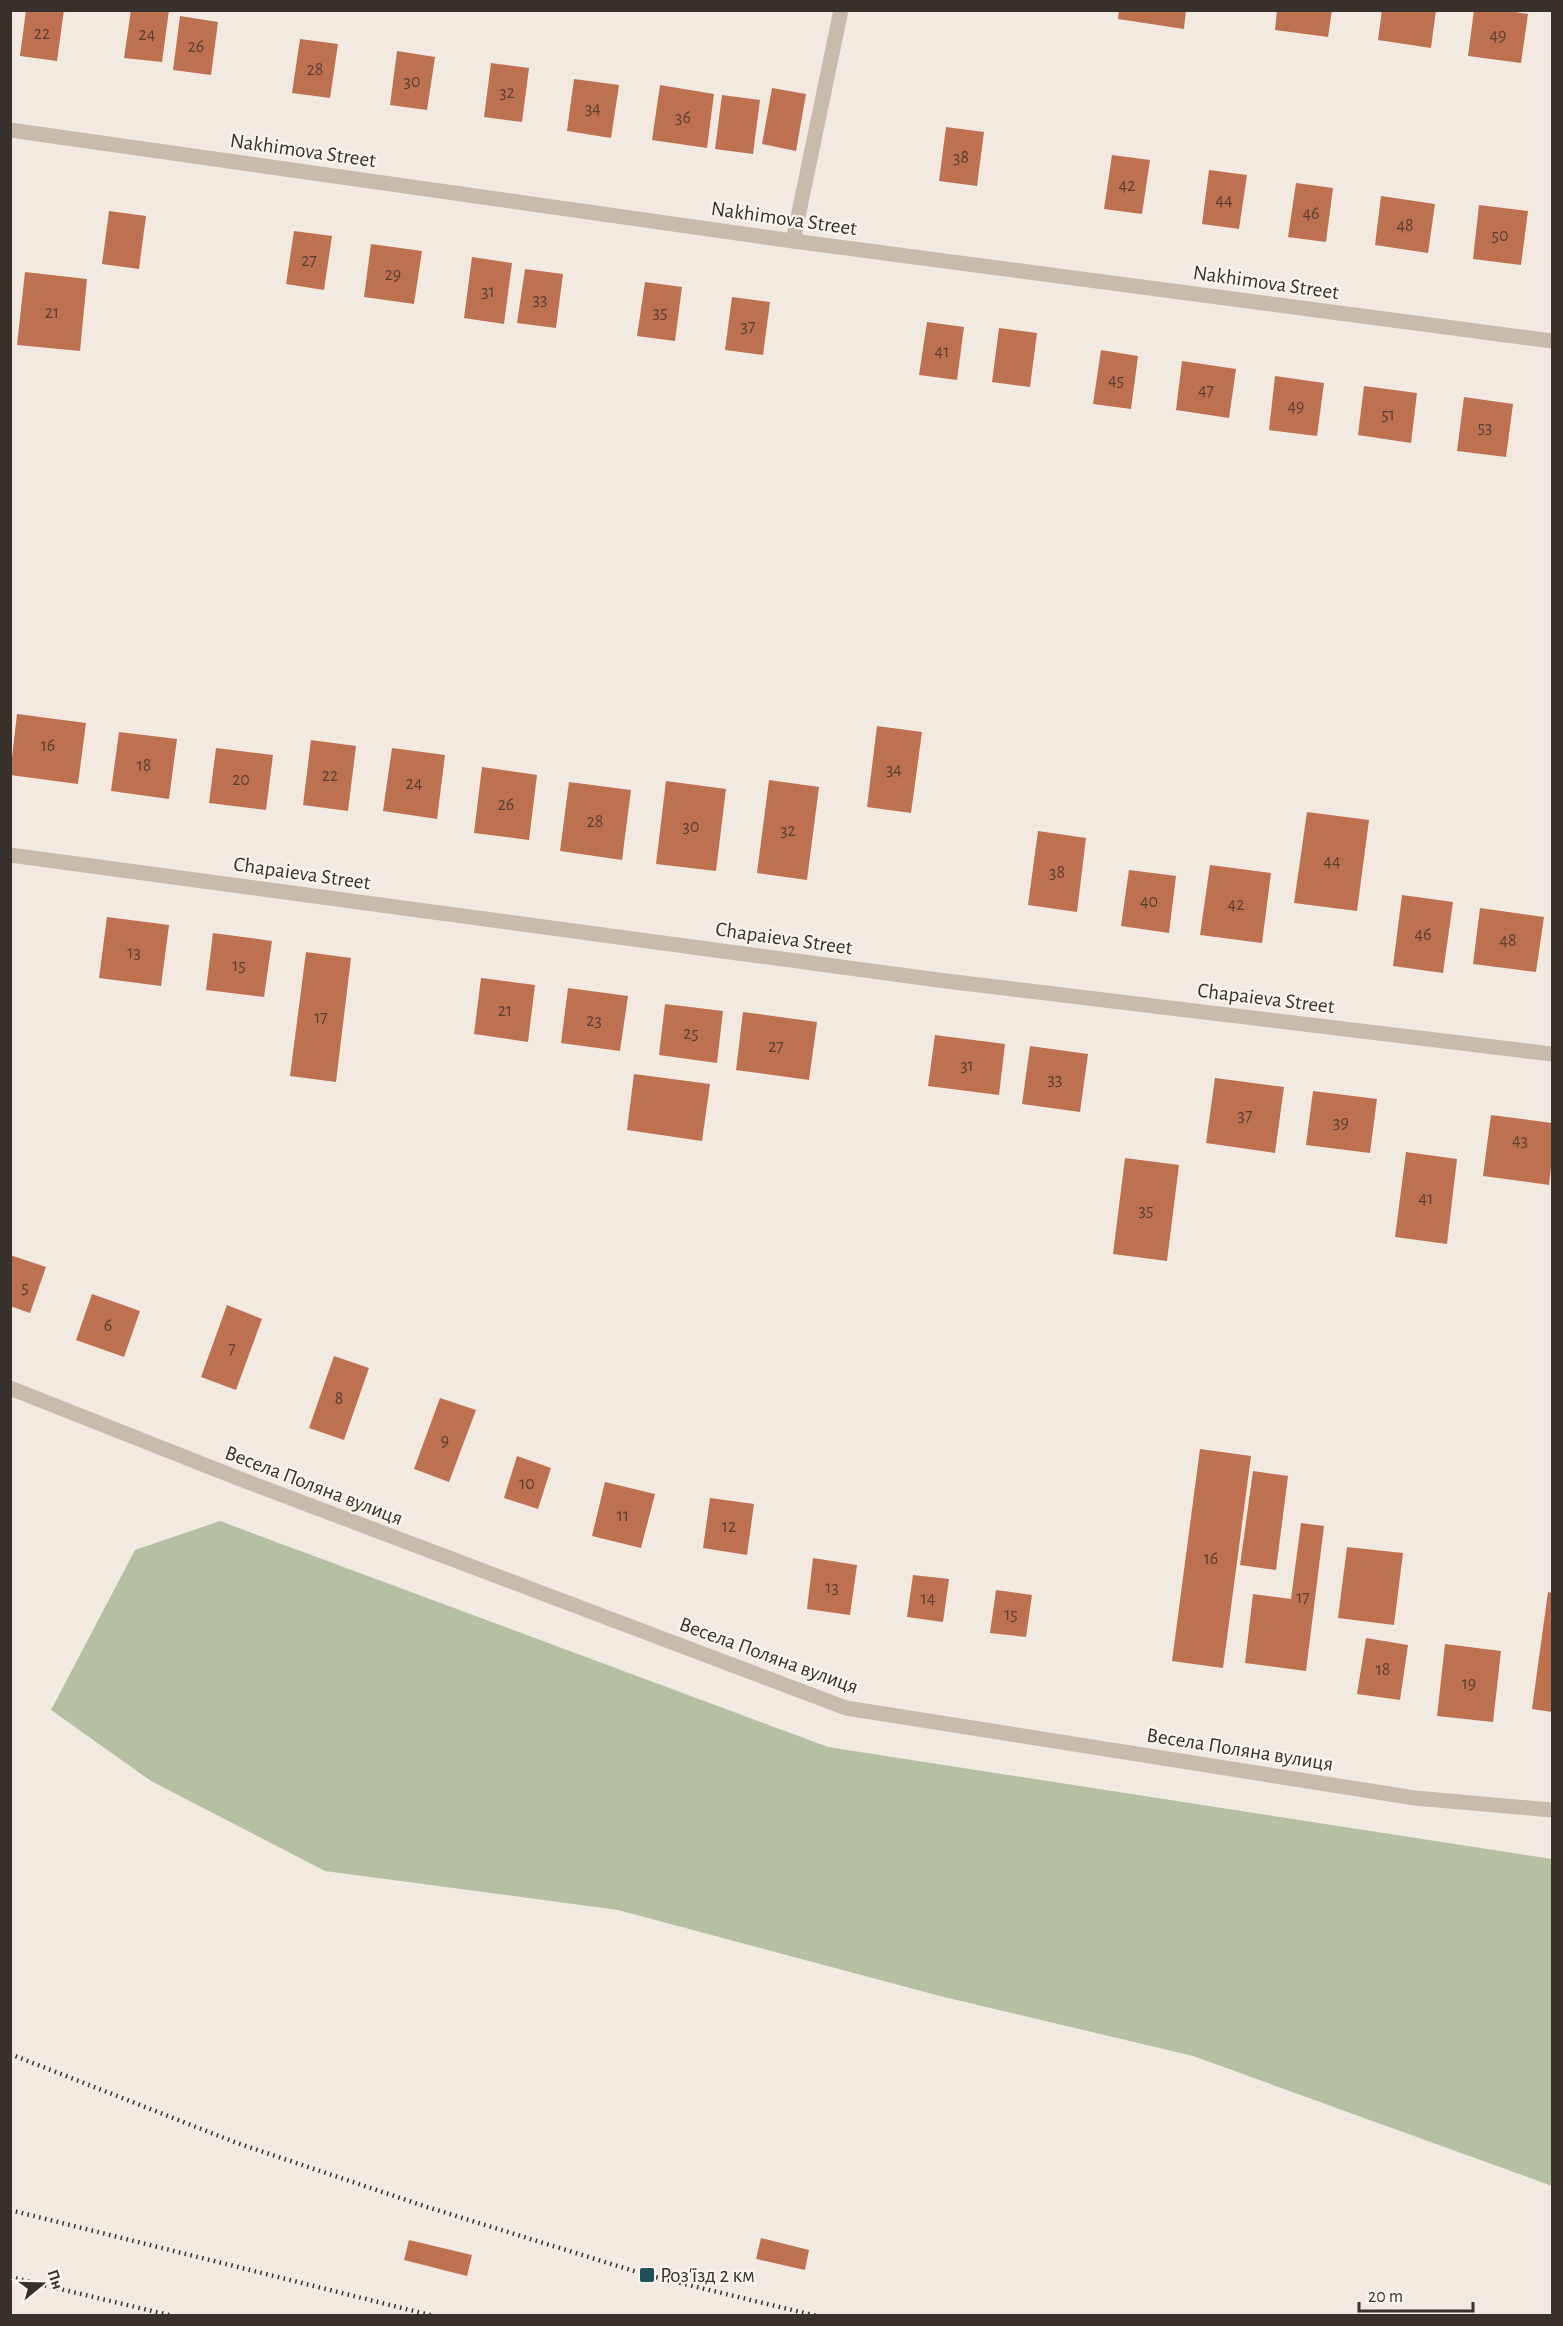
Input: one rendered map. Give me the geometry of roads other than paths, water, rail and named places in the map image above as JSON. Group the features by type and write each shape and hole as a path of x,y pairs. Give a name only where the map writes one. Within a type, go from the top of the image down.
{"street":[{"path":"793,241 841,10"},
{"name":"Nakhimova Street","path":"10,130 793,241 1552,341"},
{"name":"Chapaieva Street","path":"10,855 927,979 1552,1054"},
{"name":"Весела Поляна вулиця","path":"10,1389 235,1477 846,1708 1415,1798 1552,1810"}],"railway":[{"path":"10,2054 237,2143 427,2207 647,2275 817,2316"},
{"path":"10,2210 434,2316"},
{"path":"10,2277 173,2316"}],"place":[{"name":"Роз'їзд 2 км","path":"647,2275"}]}
